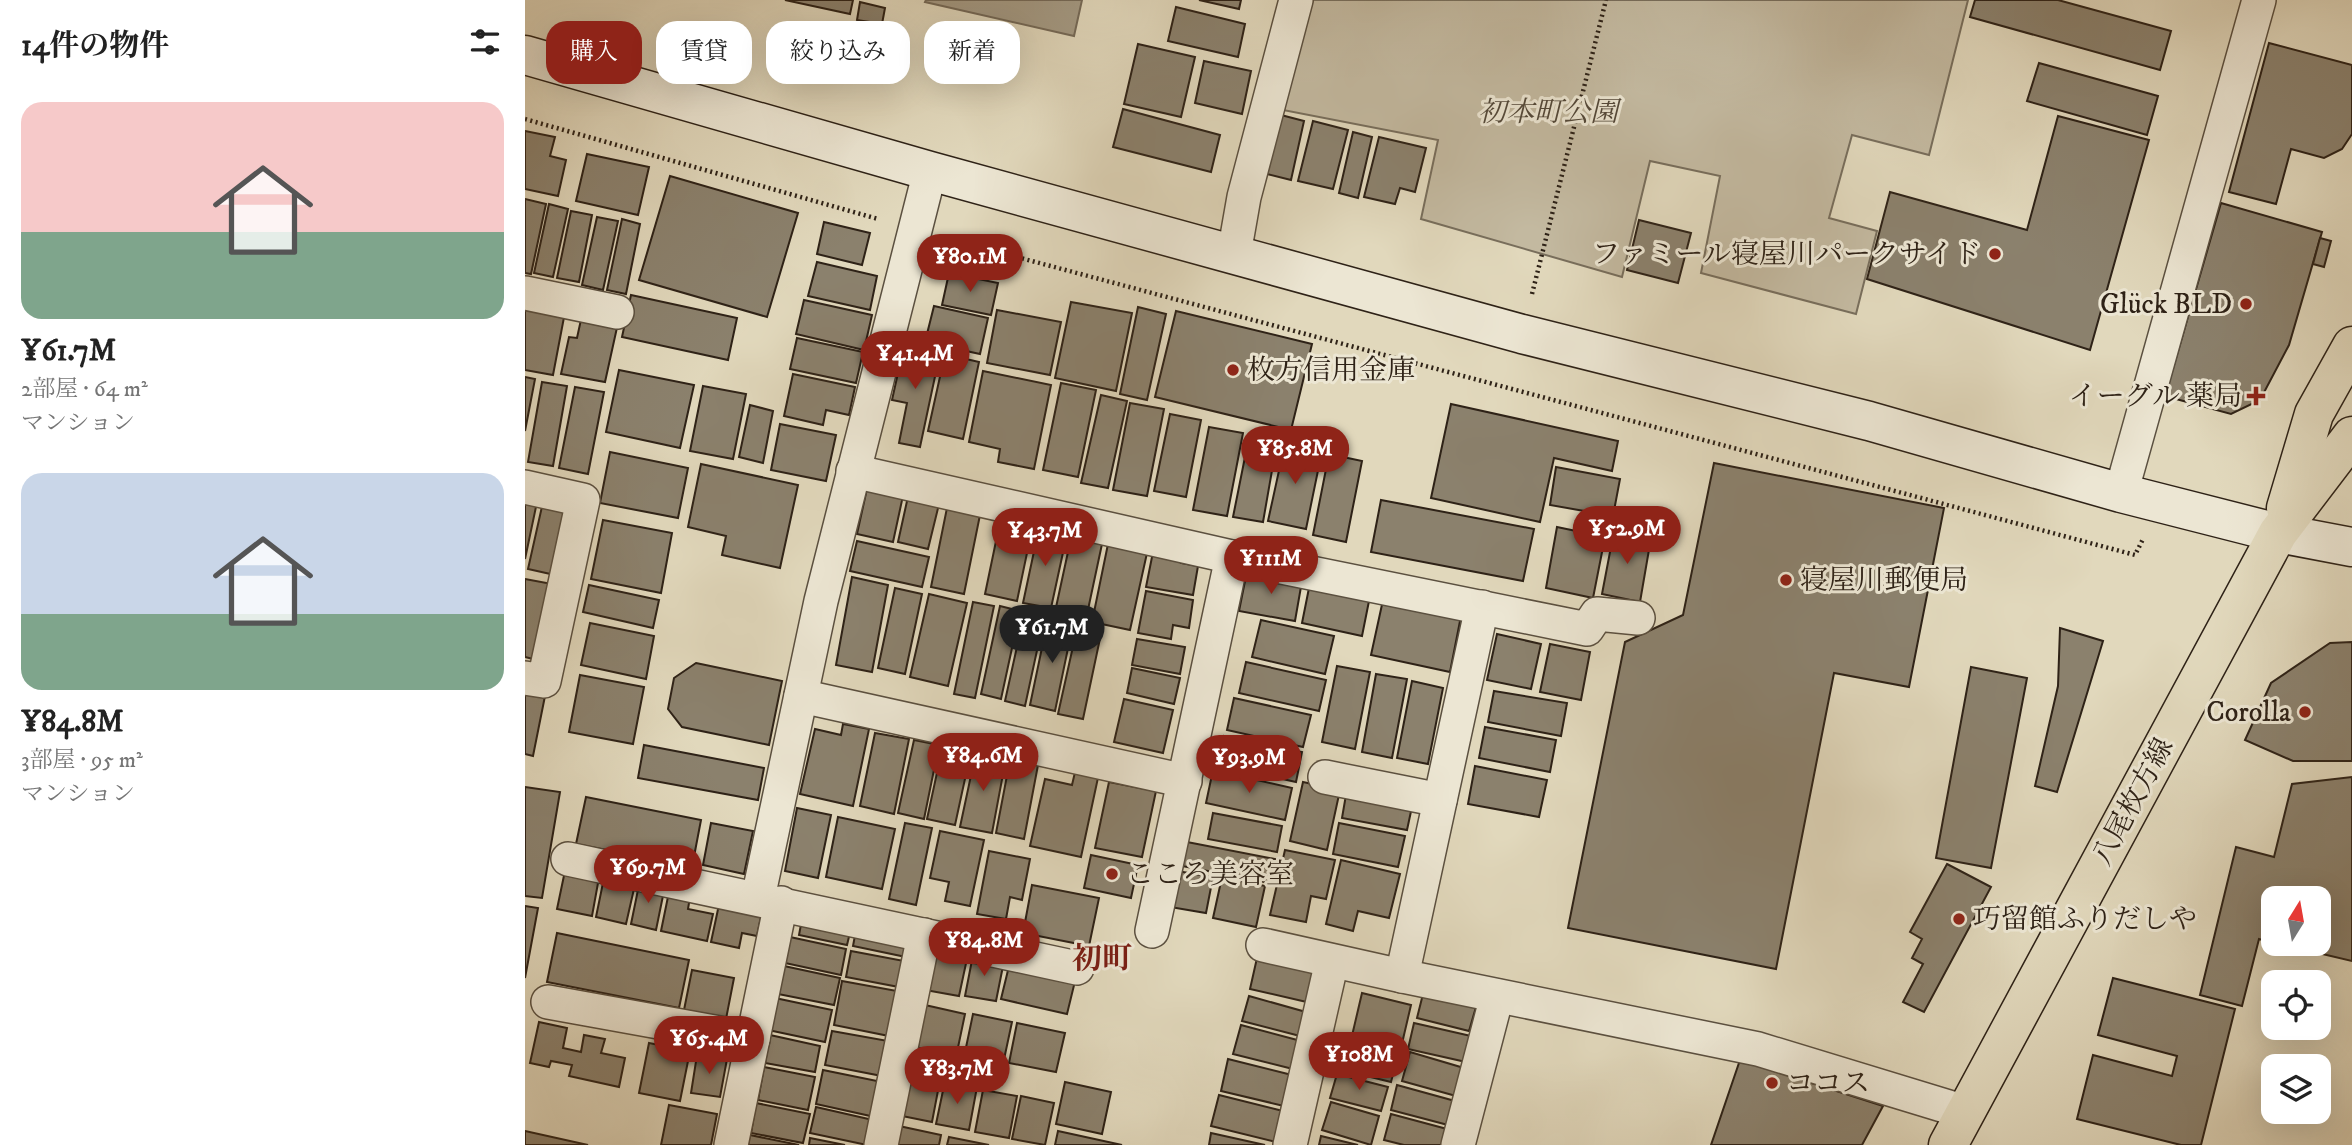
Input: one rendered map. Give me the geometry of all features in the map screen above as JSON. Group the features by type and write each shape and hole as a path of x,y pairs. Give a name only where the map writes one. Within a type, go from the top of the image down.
{"main road":[{"name":"八尾枚方線","path":"2278,533 2314,414 2352,346"},
{"name":"八尾枚方線","path":"1957,1129 2278,533 2352,436"}],"street":[{"path":"1234,254 1244,197 1296,0"},
{"path":"2121,493 2259,0"},
{"path":"525,55 930,171 1522,334 1868,421 2121,493 2278,533 2352,547"},
{"path":"731,1145 753,1039 770,901 801,696 853,471 930,171"},
{"path":"525,293 617,312"},
{"path":"853,471 1232,557 1587,629 1597,614 1638,618"},
{"path":"525,487 583,500 544,681 525,678"},
{"path":"1152,931 1232,557"},
{"path":"1402,976 1482,607"},
{"path":"801,696 1185,780"},
{"path":"1325,776 1440,800"},
{"path":"568,859 1077,968"},
{"path":"881,1145 924,935"},
{"path":"1263,944 1402,976 1758,1049 1957,1129"},
{"path":"1290,1145 1332,961"},
{"path":"1458,1145 1497,996"},
{"path":"548,1002 753,1039"}],"path":[{"path":"1522,334 1606,0"},
{"path":"525,119 883,220"},
{"path":"949,239 2135,555 2161,502"}],"green space":[{"name":"初本町公園","path":"1313,0 1968,0 1929,155 1852,135 1829,218 1877,231 1856,314 1701,273 1720,176 1650,161 1622,277 1421,219 1438,140 1283,110"}],"shaded area":[{"path":"1082,0 1074,36 1020,24 1020,21 1008,21 925,2"}],"building":[{"path":"785,0 853,0 850,14"},
{"path":"1199,0 1241,0 1239,9"},
{"path":"1975,0 2058,0 2171,31 2160,70 1970,17"},
{"path":"860,2 885,8 883,21 857,20"},
{"path":"1176,7 1245,24 1238,57 1168,41"},
{"path":"2269,43 2352,65 2352,134 2342,149 2324,158 2291,149 2276,204 2229,192"},
{"path":"1138,44 1195,57 1181,117 1124,104"},
{"path":"1204,61 1251,71 1242,114 1195,103"},
{"path":"2039,63 2158,96 2147,135 2027,101"},
{"path":"1123,109 1220,135 1211,172 1113,147"},
{"path":"1281,115 1304,121 1291,180 1267,174"},
{"name":"ファミール寝屋川パークサイド","path":"2058,116 2149,140 2090,350 1867,279 1890,192 2027,230"},
{"path":"1313,121 1348,130 1333,189 1298,181"},
{"path":"525,131 555,137 550,156 566,160 558,196 525,189"},
{"path":"1353,132 1372,137 1358,198 1339,193"},
{"path":"1379,137 1426,148 1415,192 1400,188 1395,204 1364,197"},
{"path":"587,154 649,167 638,215 576,201"},
{"path":"670,176 798,213 767,317 639,280"},
{"path":"525,199 546,204 531,274 525,273"},
{"name":"Glück BLD","path":"2221,203 2322,232 2289,345 2260,400 2231,414 2165,396"},
{"path":"549,204 568,209 553,277 534,273"},
{"path":"571,211 592,215 579,282 557,278"},
{"path":"597,217 618,221 603,290 582,285"},
{"path":"622,219 640,224 626,294 607,290"},
{"path":"1639,220 1691,233 1678,283 1627,270"},
{"path":"824,222 870,233 862,265 817,254"},
{"path":"2320,238 2331,241 2324,267 2313,264"},
{"path":"817,262 877,276 870,310 808,296"},
{"path":"949,273 998,283 991,315 942,305"},
{"path":"631,295 737,318 728,360 622,337"},
{"path":"804,300 872,315 864,350 796,334"},
{"path":"1071,302 1132,313 1116,391 1055,378"},
{"path":"525,304 565,312 553,375 525,370"},
{"path":"934,306 988,318 980,354 925,342"},
{"path":"1138,307 1166,314 1147,400 1120,394"},
{"path":"997,310 1061,322 1050,375 987,363"},
{"name":"枚方信用金庫","path":"1176,311 1312,344 1291,430 1155,397"},
{"path":"582,315 618,323 605,382 561,374 569,337 577,338"},
{"path":"797,338 863,352 856,383 790,369"},
{"path":"904,346 940,353 920,447 899,443 907,403 892,400"},
{"path":"945,354 979,362 963,439 928,431"},
{"path":"619,370 694,385 680,448 606,432"},
{"path":"983,371 1051,385 1034,469 998,462 1000,449 969,442"},
{"path":"793,374 855,387 849,415 826,410 823,425 784,416"},
{"path":"525,377 535,379 525,431"},
{"path":"542,382 567,386 553,466 528,462"},
{"path":"1061,383 1096,390 1078,477 1043,470"},
{"path":"703,386 746,394 733,459 690,451"},
{"path":"575,387 604,392 588,474 559,468"},
{"path":"1101,395 1127,401 1108,488 1081,483"},
{"path":"1130,403 1164,409 1147,496 1113,490"},
{"path":"1451,404 1618,441 1612,471 1554,458 1540,522 1431,498"},
{"path":"750,405 773,411 763,463 739,457"},
{"path":"1170,414 1201,420 1186,497 1154,491"},
{"path":"780,424 836,435 826,481 771,470"},
{"path":"1209,427 1243,433 1227,516 1193,510"},
{"path":"1249,437 1277,442 1263,522 1233,517"},
{"path":"1285,443 1322,451 1306,529 1268,521"},
{"path":"610,452 688,468 678,518 600,503"},
{"path":"1329,454 1362,461 1346,542 1313,535"},
{"path":"1714,463 1944,508 1909,687 1834,673 1776,969 1568,928 1625,642 1683,615"},
{"path":"701,464 798,485 780,568 722,555 726,536 688,527"},
{"path":"1556,467 1620,479 1613,516 1550,505"},
{"path":"868,484 904,491 893,542 857,534"},
{"path":"909,492 940,500 928,549 898,542"},
{"path":"525,500 537,502 525,559"},
{"path":"1381,500 1534,529 1523,581 1371,552"},
{"path":"543,502 570,508 555,575 528,569"},
{"path":"948,503 981,510 964,594 931,587"},
{"path":"603,520 672,533 661,593 591,579"},
{"path":"1000,522 1032,529 1017,601 985,594"},
{"path":"1557,527 1605,537 1593,598 1546,588"},
{"path":"1039,528 1067,534 1051,608 1023,603"},
{"path":"1614,531 1651,538 1640,602 1602,594"},
{"path":"1071,538 1102,544 1086,619 1055,612"},
{"path":"857,541 929,557 922,587 850,571"},
{"path":"1108,544 1147,553 1130,630 1092,622"},
{"path":"1154,547 1183,552 1181,563 1198,566 1193,595 1146,587"},
{"path":"1247,571 1302,581 1295,621 1239,611"},
{"path":"852,577 888,585 872,672 836,665"},
{"path":"525,579 552,584 537,660 525,657"},
{"path":"1310,583 1370,596 1362,636 1302,623"},
{"path":"589,585 659,600 653,628 583,612"},
{"path":"895,588 922,594 905,674 878,668"},
{"path":"1146,591 1193,600 1189,628 1173,625 1171,639 1138,633"},
{"path":"929,594 967,603 948,686 910,677"},
{"path":"1383,600 1461,616 1450,672 1371,655"},
{"path":"973,602 994,606 975,698 954,694"},
{"path":"1000,606 1020,611 1001,699 981,694"},
{"path":"1024,615 1044,618 1025,706 1005,701"},
{"path":"1048,619 1073,624 1055,711 1030,705"},
{"path":"1261,620 1334,636 1325,674 1252,657"},
{"path":"590,623 654,636 646,679 581,665"},
{"path":"1078,624 1102,629 1083,719 1058,714"},
{"path":"2060,628 2103,641 2057,792 2035,786 2058,686"},
{"path":"1497,634 1541,644 1531,689 1487,680"},
{"path":"1137,639 1185,647 1180,674 1132,665"},
{"name":"Corolla","path":"2352,642 2352,761 2293,761 2245,740 2271,683 2330,643"},
{"path":"1550,644 1590,652 1581,700 1540,692"},
{"path":"1246,662 1326,680 1319,711 1239,693"},
{"path":"696,663 782,681 769,745 682,727 668,709 674,678"},
{"path":"1337,666 1370,672 1355,749 1322,742"},
{"path":"1971,667 2027,678 1991,868 1936,858"},
{"path":"1132,668 1180,678 1174,704 1127,693"},
{"path":"1376,674 1407,679 1392,758 1362,752"},
{"path":"580,675 644,687 633,744 569,732"},
{"path":"1412,681 1443,688 1428,764 1397,758"},
{"path":"525,687 546,691 533,756 525,754"},
{"path":"1494,691 1567,703 1561,736 1488,722"},
{"path":"1234,698 1311,715 1303,747 1227,730"},
{"path":"1124,699 1173,710 1163,753 1114,742"},
{"path":"843,724 869,729 853,806 800,794 815,729 841,735"},
{"path":"1485,727 1556,740 1550,772 1479,758"},
{"path":"875,733 909,739 894,814 860,806"},
{"path":"1224,736 1302,752 1296,782 1218,765"},
{"path":"914,740 939,745 924,819 898,813"},
{"path":"644,745 764,768 758,800 638,778"},
{"path":"943,745 971,751 955,825 927,819"},
{"path":"976,752 1006,758 992,833 960,827"},
{"path":"1010,760 1038,765 1024,839 996,833"},
{"path":"1475,766 1547,780 1539,817 1468,804"},
{"path":"1076,768 1099,773 1081,857 1030,846 1045,779 1072,785"},
{"path":"1213,770 1292,788 1285,820 1206,803"},
{"path":"2352,777 2352,961 2331,956 2331,886 2261,886 2261,940 2242,1006 2200,995 2236,847 2274,857 2292,784"},
{"path":"1109,782 1156,791 1142,857 1095,848"},
{"path":"1303,782 1340,790 1327,850 1290,841"},
{"path":"525,787 560,792 542,898 525,896"},
{"path":"1347,789 1413,802 1407,830 1342,818"},
{"path":"586,797 701,820 692,867 576,844"},
{"path":"797,808 831,815 818,878 785,871"},
{"path":"1213,813 1282,826 1277,852 1208,839"},
{"path":"838,817 895,829 882,889 826,877"},
{"path":"711,823 753,831 744,874 703,865"},
{"path":"905,823 932,828 916,905 889,899"},
{"path":"1339,823 1405,836 1398,867 1333,854"},
{"path":"940,831 984,840 970,906 945,901 949,882 930,878"},
{"path":"1187,842 1275,859 1270,883 1182,866"},
{"path":"1285,850 1335,860 1326,899 1311,896 1306,922 1270,915"},
{"path":"989,851 1030,859 1022,900 1010,897 1006,919 977,914"},
{"path":"1091,855 1138,865 1131,898 1084,888"},
{"path":"1341,860 1400,874 1389,918 1358,911 1353,931 1326,924"},
{"path":"1947,864 1991,887 1924,1012 1903,1002 1923,964 1912,958 1922,939 1910,932"},
{"path":"566,866 600,872 592,916 557,909"},
{"path":"1177,871 1213,877 1206,913 1170,907"},
{"path":"605,873 636,880 626,924 596,917"},
{"path":"1222,877 1265,886 1256,927 1213,918"},
{"path":"640,880 665,886 656,930 631,924"},
{"path":"1032,885 1099,898 1089,946 1023,933"},
{"path":"670,887 691,891 688,909 713,914 707,941 661,931"},
{"path":"720,900 763,908 757,936 742,933 739,948 711,942"},
{"path":"525,906 538,908 525,978"},
{"path":"803,914 852,924 847,945 799,935"},
{"path":"857,925 911,936 906,957 853,946"},
{"path":"557,933 689,960 679,1008 547,982"},
{"path":"790,937 846,949 841,975 785,963"},
{"path":"933,947 968,954 959,996 925,990"},
{"path":"851,951 904,961 899,987 846,977"},
{"path":"973,955 1004,961 996,1001 965,996"},
{"path":"1257,958 1318,972 1311,1003 1250,989"},
{"path":"1010,962 1076,977 1067,1014 1001,999"},
{"path":"784,966 840,978 834,1005 778,994"},
{"path":"692,970 734,978 726,1019 684,1010"},
{"path":"2113,978 2235,1009 2201,1145 2181,1145 2077,1119 2093,1055 2172,1076 2177,1056 2098,1035"},
{"path":"842,981 897,991 889,1036 834,1025"},
{"path":"1362,993 1411,1005 1400,1052 1351,1040"},
{"path":"1423,994 1476,1007 1469,1031 1417,1018"},
{"path":"1249,996 1306,1012 1300,1036 1242,1021"},
{"path":"775,998 832,1010 825,1042 768,1030"},
{"path":"925,1005 965,1014 956,1057 915,1047"},
{"path":"973,1014 1012,1022 1003,1064 964,1057"},
{"path":"539,1022 567,1028 563,1048 581,1052 584,1035 605,1039 601,1053 625,1058 619,1087 569,1076 572,1065 551,1061 549,1067 530,1063"},
{"path":"1017,1023 1065,1033 1056,1072 1009,1063"},
{"path":"1414,1023 1471,1036 1466,1062 1408,1049"},
{"path":"1241,1025 1301,1041 1293,1069 1233,1054"},
{"path":"832,1031 888,1041 882,1076 825,1065"},
{"path":"770,1035 820,1046 815,1072 765,1063"},
{"path":"649,1043 690,1051 680,1101 639,1093"},
{"path":"1344,1045 1397,1058 1391,1082 1338,1069"},
{"path":"1410,1052 1464,1068 1456,1096 1402,1081"},
{"path":"697,1055 727,1059 720,1097 691,1093"},
{"path":"1228,1059 1292,1075 1284,1106 1221,1091"},
{"name":"ココス","path":"1740,1060 1883,1106 1862,1145 1711,1145"},
{"path":"764,1067 815,1077 808,1110 758,1100"},
{"path":"823,1070 882,1082 875,1117 816,1104"},
{"path":"910,1074 940,1080 932,1122 902,1116"},
{"path":"1337,1074 1388,1087 1381,1111 1330,1098"},
{"path":"945,1081 977,1087 969,1130 936,1124"},
{"path":"1065,1082 1111,1092 1102,1134 1056,1124"},
{"path":"1397,1085 1455,1101 1448,1125 1391,1110"},
{"path":"983,1090 1017,1096 1009,1138 975,1132"},
{"path":"1219,1095 1283,1111 1276,1142 1211,1126"},
{"path":"1021,1096 1054,1103 1045,1145 1012,1139"},
{"path":"1331,1102 1379,1116 1371,1145 1322,1130"},
{"path":"756,1103 810,1114 803,1143 751,1133"},
{"path":"669,1105 717,1114 711,1145 661,1145"},
{"path":"816,1107 873,1120 867,1145 810,1133"},
{"path":"1391,1114 1447,1129 1442,1145 1404,1145 1384,1140"},
{"path":"899,1126 941,1135 939,1145 895,1145"},
{"path":"525,1131 588,1145 525,1145"},
{"path":"1058,1131 1122,1145 1055,1145"},
{"path":"1211,1133 1265,1145 1209,1145"},
{"path":"750,1135 799,1145 748,1145"},
{"path":"1321,1136 1358,1145 1319,1145"},
{"path":"949,1137 989,1145 947,1145"},
{"path":"810,1138 845,1145 809,1145"}],"place":[{"name":"ファミール寝屋川パークサイド","path":"1995,254"},
{"name":"Glück BLD","path":"2246,304"},
{"name":"枚方信用金庫","path":"1233,370"},
{"name":"イーグル 薬局","path":"2256,396"},
{"name":"寝屋川郵便局","path":"1786,580"},
{"name":"Corolla","path":"2305,712"},
{"name":"こころ美容室","path":"1112,874"},
{"name":"巧留館ふりだしや","path":"1959,919"},
{"name":"ココス","path":"1772,1083"}],"district":[{"name":"初町","path":"1102,959"}]}
